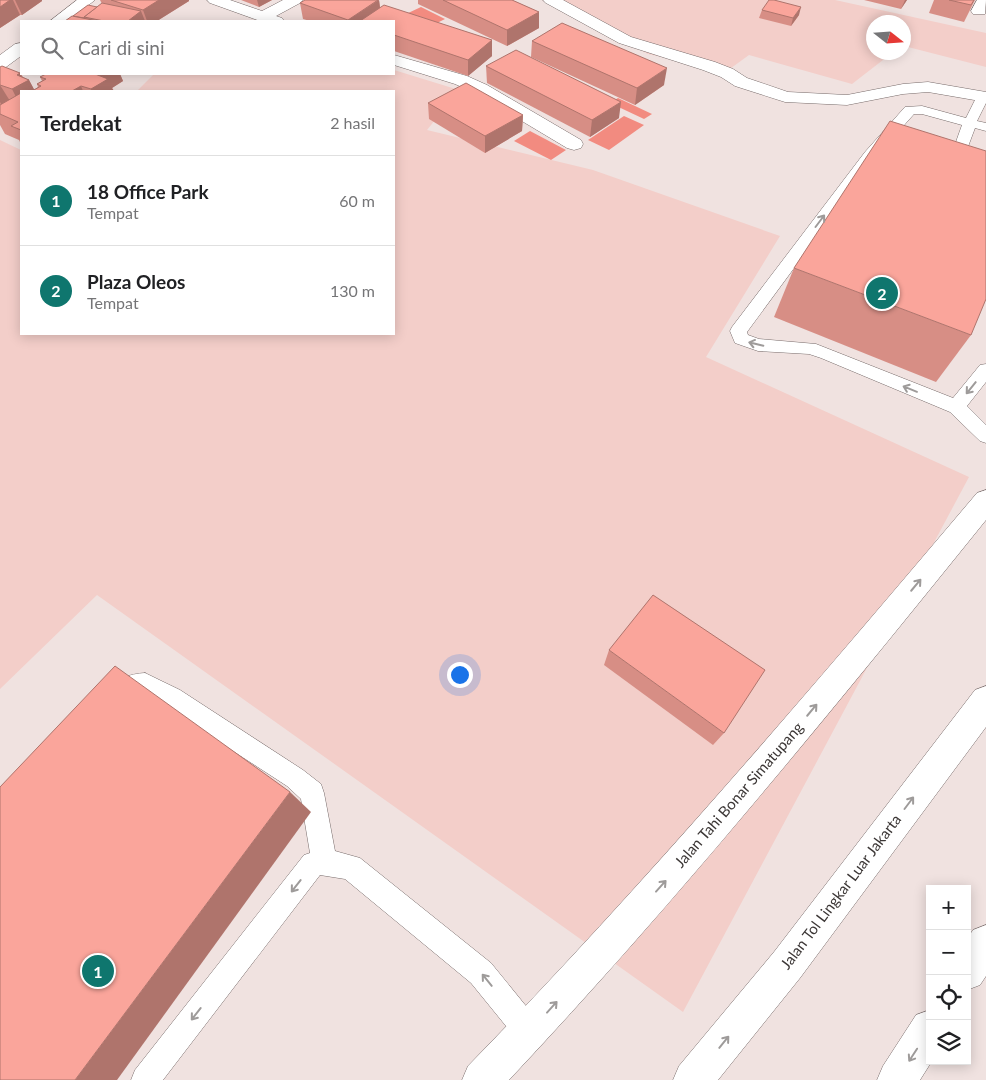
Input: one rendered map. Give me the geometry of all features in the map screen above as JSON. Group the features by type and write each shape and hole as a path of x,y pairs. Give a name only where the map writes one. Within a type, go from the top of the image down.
{"main road":[{"path":"59,20 86,0"},
{"path":"215,0 269,19 295,0"},
{"path":"551,0 626,40 709,66 727,73 741,82 785,97 848,100 903,88 928,87 984,96"},
{"path":"1,61 20,49"},
{"path":"395,60 468,83 574,144"},
{"name":"Jalan Tahi Bonar Simatupang","path":"482,1080 529,1032 699,844 986,500"},
{"name":"Jalan Tol Lingkar Luar Jakarta","path":"693,1080 787,964 986,701"},
{"path":"971,966 986,944"},
{"path":"897,1080 926,1035"}],"lane":[{"path":"922,110 928,87"},
{"path":"984,96 970,122 959,153 968,160 986,167"},
{"path":"986,128 922,110 910,110 871,154 738,331 739,336 743,340 758,345 810,348 956,407 986,436"},
{"path":"871,154 888,160"},
{"path":"956,407 986,370"},
{"path":"102,707 131,685 145,684 172,698 296,778 312,793 324,862"},
{"path":"145,1080 313,864 324,862 351,868 481,973 529,1032"}],"shaded area":[{"path":"542,0 835,0 904,15 866,15 866,60 883,60 852,84 749,55 727,71 648,54"},
{"path":"421,7 445,19 431,26 406,14"},
{"path":"911,17 986,33 986,67 911,48"},
{"path":"395,70 459,90 427,130 593,170 780,236 706,357 969,477 683,1012 97,595 0,689 0,140 20,150 20,335 395,335 395,90 138,90 153,75 395,75"},
{"path":"618,98 652,114 644,119 610,103"},
{"path":"624,116 644,125 609,150 588,140"},
{"path":"530,131 566,150 551,160 514,141"}],"building":[{"path":"0,0 10,0 0,7"},
{"path":"111,0 159,0 143,10"},
{"path":"305,0 378,0 348,20 300,3"},
{"path":"443,0 512,0 539,12 507,30"},
{"path":"769,0 801,7 793,18 762,10"},
{"path":"949,0 974,0 971,5"},
{"path":"102,3 141,11 129,20 99,20 84,17"},
{"path":"88,5 97,7 84,18 73,16"},
{"path":"384,5 492,40 468,60 395,35 395,20 362,20"},
{"path":"72,16 93,20 66,20"},
{"path":"562,23 667,68 637,88 532,41"},
{"path":"516,50 621,102 592,120 486,66"},
{"path":"2,66 20,73 17,75 29,80 12,89 0,85 0,67"},
{"path":"44,75 98,75 108,79 91,89 81,86 74,90 34,90 41,86 37,84 46,79 40,77"},
{"path":"466,83 523,115 485,136 428,103"},
{"path":"20,94 20,130 11,126 18,122 0,114 0,105"},
{"path":"890,121 986,151 986,299 971,335 794,268"},
{"path":"653,595 765,670 724,733 609,650"},
{"path":"115,666 290,792 75,1080 0,1080 0,787"}],"place":[{"name":"Plaza Oleos","path":"882,293"},
{"name":"18 Office Park","path":"98,971"}]}
